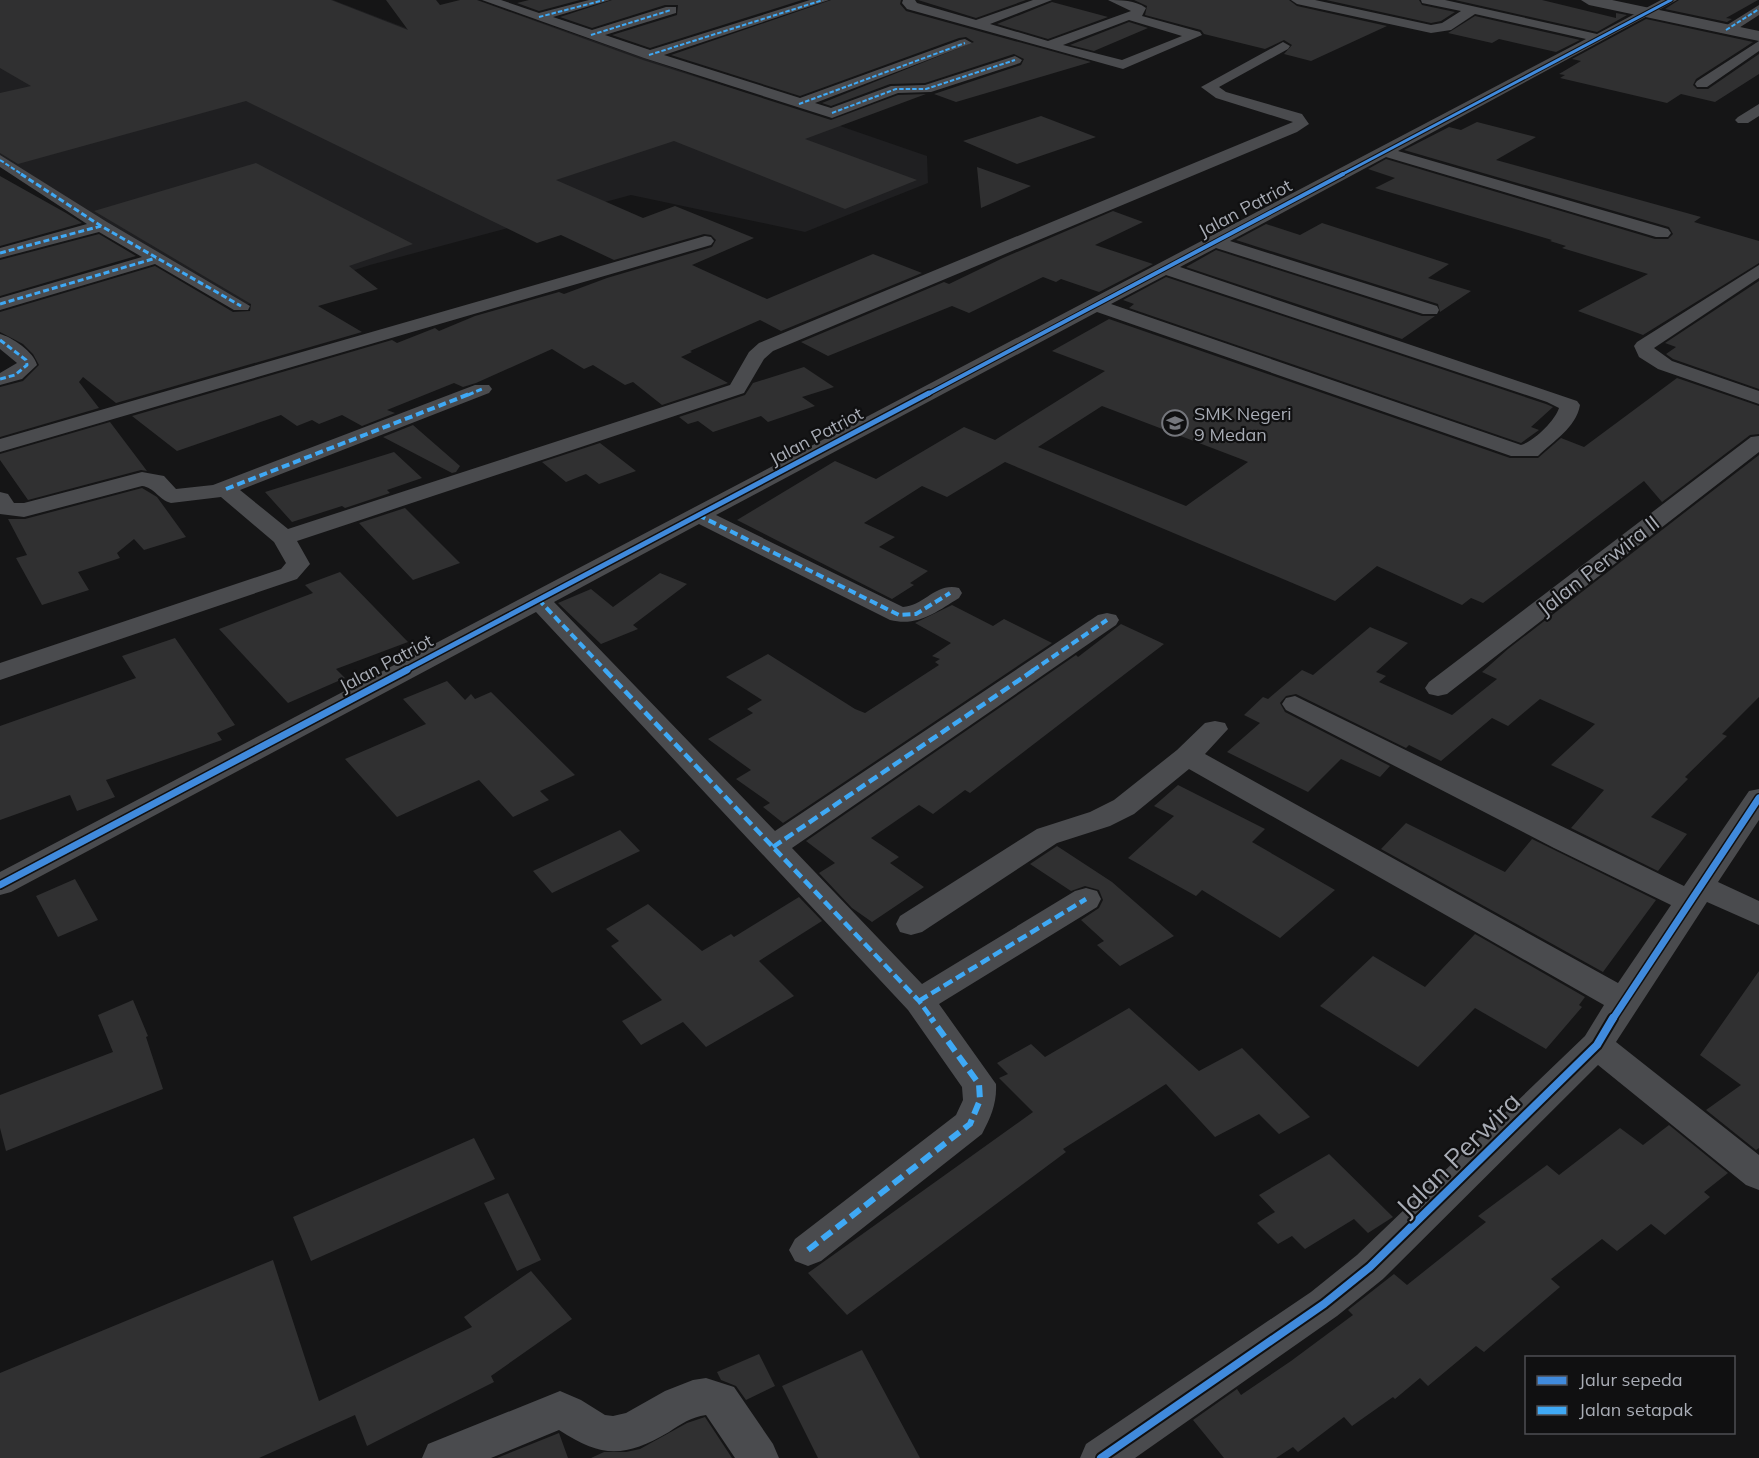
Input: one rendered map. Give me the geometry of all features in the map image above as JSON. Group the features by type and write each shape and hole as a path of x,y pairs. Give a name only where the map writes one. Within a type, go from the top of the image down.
{"street":[{"path":"488,0 799,104 837,113 896,89 928,88 1019,57 1129,16 1137,12 1139,8 1114,0"},
{"path":"539,17 604,0"},
{"path":"649,55 823,0"},
{"path":"909,0 908,3 912,6 1123,65 1195,35 1129,16"},
{"path":"948,32 1046,0"},
{"path":"1297,0 1431,29 1446,27 1472,11"},
{"path":"1426,0 1575,32 1599,25"},
{"path":"1589,0 1632,6 1759,36"},
{"name":"Jalan Patriot","path":"0,885 1385,152 1632,6 1671,0"},
{"path":"1726,30 1759,9"},
{"path":"591,35 671,10"},
{"path":"799,104 965,43"},
{"path":"1702,84 1759,45"},
{"path":"284,538 737,389 745,382 754,358 766,347 924,284 1183,172 1292,129 1301,124 1297,117 1221,95 1208,87 1283,46"},
{"path":"1743,120 1759,109"},
{"path":"1385,152 1662,233"},
{"path":"0,160 8,170 241,306"},
{"path":"0,253 101,226"},
{"path":"0,446 705,241"},
{"path":"1215,242 1430,310"},
{"path":"0,304 156,258"},
{"path":"1095,305 1522,452 1530,451 1570,410 1570,405 1554,398 1164,268"},
{"path":"1759,270 1644,346 1646,353 1665,365 1759,398"},
{"path":"0,340 26,360 27,365 15,375 0,379"},
{"path":"0,500 7,509 24,510 142,479 156,481 171,496 201,494 226,489 482,389"},
{"name":"Jalan Perwira II","path":"1438,688 1759,442"},
{"path":"0,672 289,574 298,564 284,538 226,489"},
{"path":"698,515 899,615 916,614 950,593"},
{"path":"538,599 920,1001 979,1084 980,1100 977,1112 970,1124 808,1250"},
{"path":"773,847 1107,620"},
{"path":"1295,704 1564,841 1696,894 1759,914"},
{"path":"911,924 1047,836 1100,819 1124,807 1187,756 1215,729"},
{"path":"1187,756 1623,1001"},
{"name":"Jalan Perwira","path":"1101,1458 1324,1304 1370,1267 1597,1045 1623,1001 1759,798"},
{"path":"920,1001 1086,899"},
{"path":"1597,1045 1759,1175"},
{"path":"443,1458 560,1410 573,1414 589,1430 615,1435 701,1395 720,1400 758,1458"}],"shaded area":[{"path":"137,0 333,0 424,35 511,12 927,156 928,183 805,232 631,195 370,265 243,306 0,158 0,42"}],"building":[{"path":"0,0 331,0 408,30 386,0 436,0 440,5 460,0 477,0 643,60 831,120 898,95 926,94 805,139 917,180 845,209 674,141 556,180 643,218 675,206 754,238 692,265 767,299 873,254 922,273 781,331 760,320 690,351 692,352 681,357 728,383 662,405 633,382 625,385 593,365 584,369 552,349 476,383 463,387 454,383 387,410 395,413 362,426 342,415 319,424 312,420 297,426 281,415 177,451 132,416 392,340 397,343 435,328 439,331 475,316 559,292 564,294 607,278 712,247 716,240 711,235 704,234 614,260 561,235 537,243 246,101 18,164 0,153 0,93 31,86 0,68"},
{"path":"529,0 580,0 539,11 517,3"},
{"path":"612,0 802,0 650,48 612,35 677,15 678,5 665,5 592,28 560,17"},
{"path":"831,0 901,0 900,4 906,11 1091,62 956,102 934,94 1021,65 1024,59 1014,54 925,83 890,84 831,106 822,103 974,42 966,37 959,38 800,96 671,55"},
{"path":"918,0 1026,0 976,18"},
{"path":"1134,0 1289,0 1297,6 1387,26 1311,61 1284,54 1292,45 1284,40 1265,49 1204,34 1201,30 1145,15 1147,6"},
{"path":"1326,0 1419,0 1422,5 1455,12 1441,21 1431,23"},
{"path":"1455,0 1542,0 1616,18 1616,13 1627,15 1597,32"},
{"path":"1679,0 1758,0 1726,18 1732,19 1727,22 1665,9"},
{"path":"1052,2 1108,17 1048,39 997,24"},
{"path":"1475,16 1580,40 1556,52 1499,39 1492,43 1448,33"},
{"path":"1646,19 1753,42 1696,79 1693,85 1697,89 1708,89 1759,54 1759,74 1715,102 1681,94 1667,103 1560,78 1565,75 1559,74 1581,61 1572,59"},
{"path":"1129,22 1148,28 1094,51 1070,45"},
{"path":"1041,116 1096,137 1017,164 963,141"},
{"path":"1477,122 1536,137 1496,160 1701,217 1694,222 1759,241 1759,263 1643,335 1578,311 1648,274 1562,248 1566,246 1550,241 1552,240 1375,188 1395,178 1368,169 1386,159 1655,239 1668,239 1673,234 1669,227 1404,150 1449,127 1461,130"},
{"path":"256,163 413,244 349,266 378,289 318,306 362,332 116,403 83,377 79,382 99,408 0,437 0,387 23,381 39,365 33,354 23,344 0,332 0,312 155,266 233,312 250,311 251,304 94,211"},
{"path":"977,167 1031,186 981,208"},
{"path":"0,176 66,213 82,223 0,246"},
{"path":"1113,211 1143,222 1095,245 1153,264 1099,292 1061,279 1056,282 1043,277 969,313 952,306 828,356 801,342 944,282 949,284"},
{"path":"1322,223 1449,264 1428,278 1471,291 1440,312 1438,304 1236,240 1266,224 1300,235"},
{"path":"99,234 136,256 0,296 0,260"},
{"path":"1216,250 1422,316 1435,316 1402,339 1186,267"},
{"path":"1166,277 1553,407 1531,427 1539,430 1521,443 1129,308 1134,304 1123,300"},
{"path":"1759,281 1759,389 1673,359 1666,354 1676,347 1665,343"},
{"path":"1109,319 1510,458 1538,458 1561,438 1584,447 1677,378 1759,406 1759,434 1750,435 1662,502 1644,481 1483,603 1471,598 1462,605 1377,566 1335,601 1005,462 947,497 922,486 864,523 895,537 879,547 928,571 910,583 914,585 892,599 737,520 835,461 876,479 964,427 995,440 1105,371 1052,351","holes":["1102,406 1248,462 1186,506 1038,447"]},
{"path":"804,367 834,387 802,397 815,406 768,422 761,416 713,432 698,421 688,424 679,417 745,395 753,383"},
{"path":"110,422 147,471 141,470 28,500 0,460 0,454"},
{"path":"413,425 460,466 456,472 452,473 383,437"},
{"path":"600,443 636,471 599,484 586,474 566,482 542,462"},
{"path":"394,452 422,478 387,490 390,493 345,508 342,506 292,522 265,492"},
{"path":"1759,455 1759,697 1722,734 1727,736 1685,777 1688,779 1651,817 1687,834 1658,871 1571,828 1604,790 1551,765 1595,724 1540,699 1508,726 1492,718 1441,761 1409,745 1406,748 1296,694 1286,696 1280,703 1285,712 1390,766 1380,777 1341,759 1308,792 1227,752 1260,723 1244,715 1263,697 1268,699 1302,670 1313,675 1370,627 1408,643 1376,672 1386,676 1379,682 1452,715 1497,679 1482,672 1508,649"},
{"path":"142,488 157,497 186,537 144,550 134,539 117,553 120,558 78,572 89,590 42,605 16,558 27,555 8,519 25,519"},
{"path":"405,508 460,563 413,580 359,523"},
{"path":"340,572 408,642 336,669 345,678 288,703 219,629 313,593 305,585"},
{"path":"660,573 687,584 633,625 638,629 601,644 558,603 591,589 613,607"},
{"path":"952,605 993,626 1004,619 1052,643 783,823 763,807 770,803 736,779 751,770 708,739 753,713 747,709 762,700 726,677 768,654 865,713 939,665 935,662 940,659 932,656 951,643 915,623"},
{"path":"1121,624 1164,644 970,793 965,790 933,814 919,805 871,838 899,857 890,863 924,887 872,922 852,908 819,873 835,863 806,841 1076,655 1078,657"},
{"path":"175,638 235,725 217,733 222,740 106,780 115,797 77,811 70,795 0,820 0,726 136,678 122,656"},
{"path":"447,681 465,700 471,694 475,699 491,692 575,775 540,791 549,800 513,817 479,780 397,817 345,759 426,724 403,699"},
{"path":"1178,785 1265,829 1252,842 1335,890 1280,938 1202,890 1196,896 1128,858 1174,816 1154,806"},
{"path":"1406,823 1505,872 1532,839 1656,900 1603,972 1381,849"},
{"path":"620,830 640,851 552,893 533,871"},
{"path":"1057,846 1112,882 1174,936 1120,966 1097,945 1104,941 1081,920 1099,908 1103,900 1099,890 1085,886 1071,891 1030,864"},
{"path":"75,879 98,920 58,937 36,896"},
{"path":"799,897 822,921 759,961 794,996 706,1047 683,1022 641,1045 622,1021 662,1000 611,946 619,941 606,929 648,904 702,951 731,934 734,937"},
{"path":"1475,934 1585,997 1579,1005 1582,1007 1546,1049 1475,1008 1418,1067 1320,1006 1373,956 1425,987"},
{"path":"1759,971 1759,1148 1756,1150 1706,1110 1741,1085 1700,1055"},
{"path":"133,1000 148,1036 146,1037 163,1089 6,1151 0,1128 0,1095 113,1052 98,1015"},
{"path":"1129,1008 1199,1071 1242,1048 1310,1117 1279,1134 1259,1114 1215,1137 1166,1084 1063,1149 1066,1152 847,1315 808,1273 1033,1112 999,1078 1008,1074 997,1063 1031,1044 1045,1057"},
{"path":"1669,1125 1728,1173 1704,1192 1710,1197 1665,1235 1651,1224 1617,1251 1602,1239 1551,1279 1560,1287 1484,1352 1476,1346 1428,1386 1420,1378 1395,1399 1393,1397 1352,1426 1344,1417 1298,1452 1293,1447 1276,1458 1224,1458 1193,1420 1237,1389 1241,1395 1291,1361 1353,1315 1348,1310 1394,1274 1407,1285 1486,1222 1478,1216 1547,1165 1559,1175 1620,1128 1643,1145"},
{"path":"474,1138 495,1179 311,1261 293,1217"},
{"path":"1329,1154 1393,1217 1368,1233 1354,1219 1305,1249 1292,1236 1278,1244 1257,1223 1275,1212 1259,1195"},
{"path":"508,1193 541,1260 517,1271 484,1203"},
{"path":"273,1260 319,1401 472,1327 464,1317 531,1271 572,1319 491,1376 494,1382 367,1446 355,1415 259,1458 0,1458 0,1373"},
{"path":"862,1350 920,1458 818,1458 782,1386"},
{"path":"759,1354 775,1386 746,1400 736,1386 721,1380 717,1372"},
{"path":"705,1417 732,1458 591,1458 604,1452 626,1452 640,1449 687,1423"},
{"path":"559,1433 568,1458 497,1458"}],"marked path":[{"path":"539,17 604,0"},
{"path":"649,55 823,0"},
{"path":"1726,30 1759,9"},
{"path":"591,35 671,10"},
{"path":"799,104 965,43"},
{"path":"832,113 896,89 926,89 1015,60"},
{"path":"0,160 101,226 241,306"},
{"path":"0,253 101,226"},
{"path":"0,304 156,258"},
{"path":"0,340 26,360 27,365 15,375 0,379"},
{"path":"226,489 482,389"},
{"path":"698,515 899,615 916,614 950,593"},
{"path":"538,599 919,1001 979,1084 980,1100 970,1124 808,1250"},
{"path":"773,847 1107,620"},
{"path":"919,1001 1086,899"}],"cycle path":[{"path":"0,885 1671,0"},
{"path":"1101,1458 1324,1304 1370,1267 1597,1045 1623,1001 1759,798"}],"place":[{"name":"SMK Negeri 9 Medan","path":"1175,423"}]}
